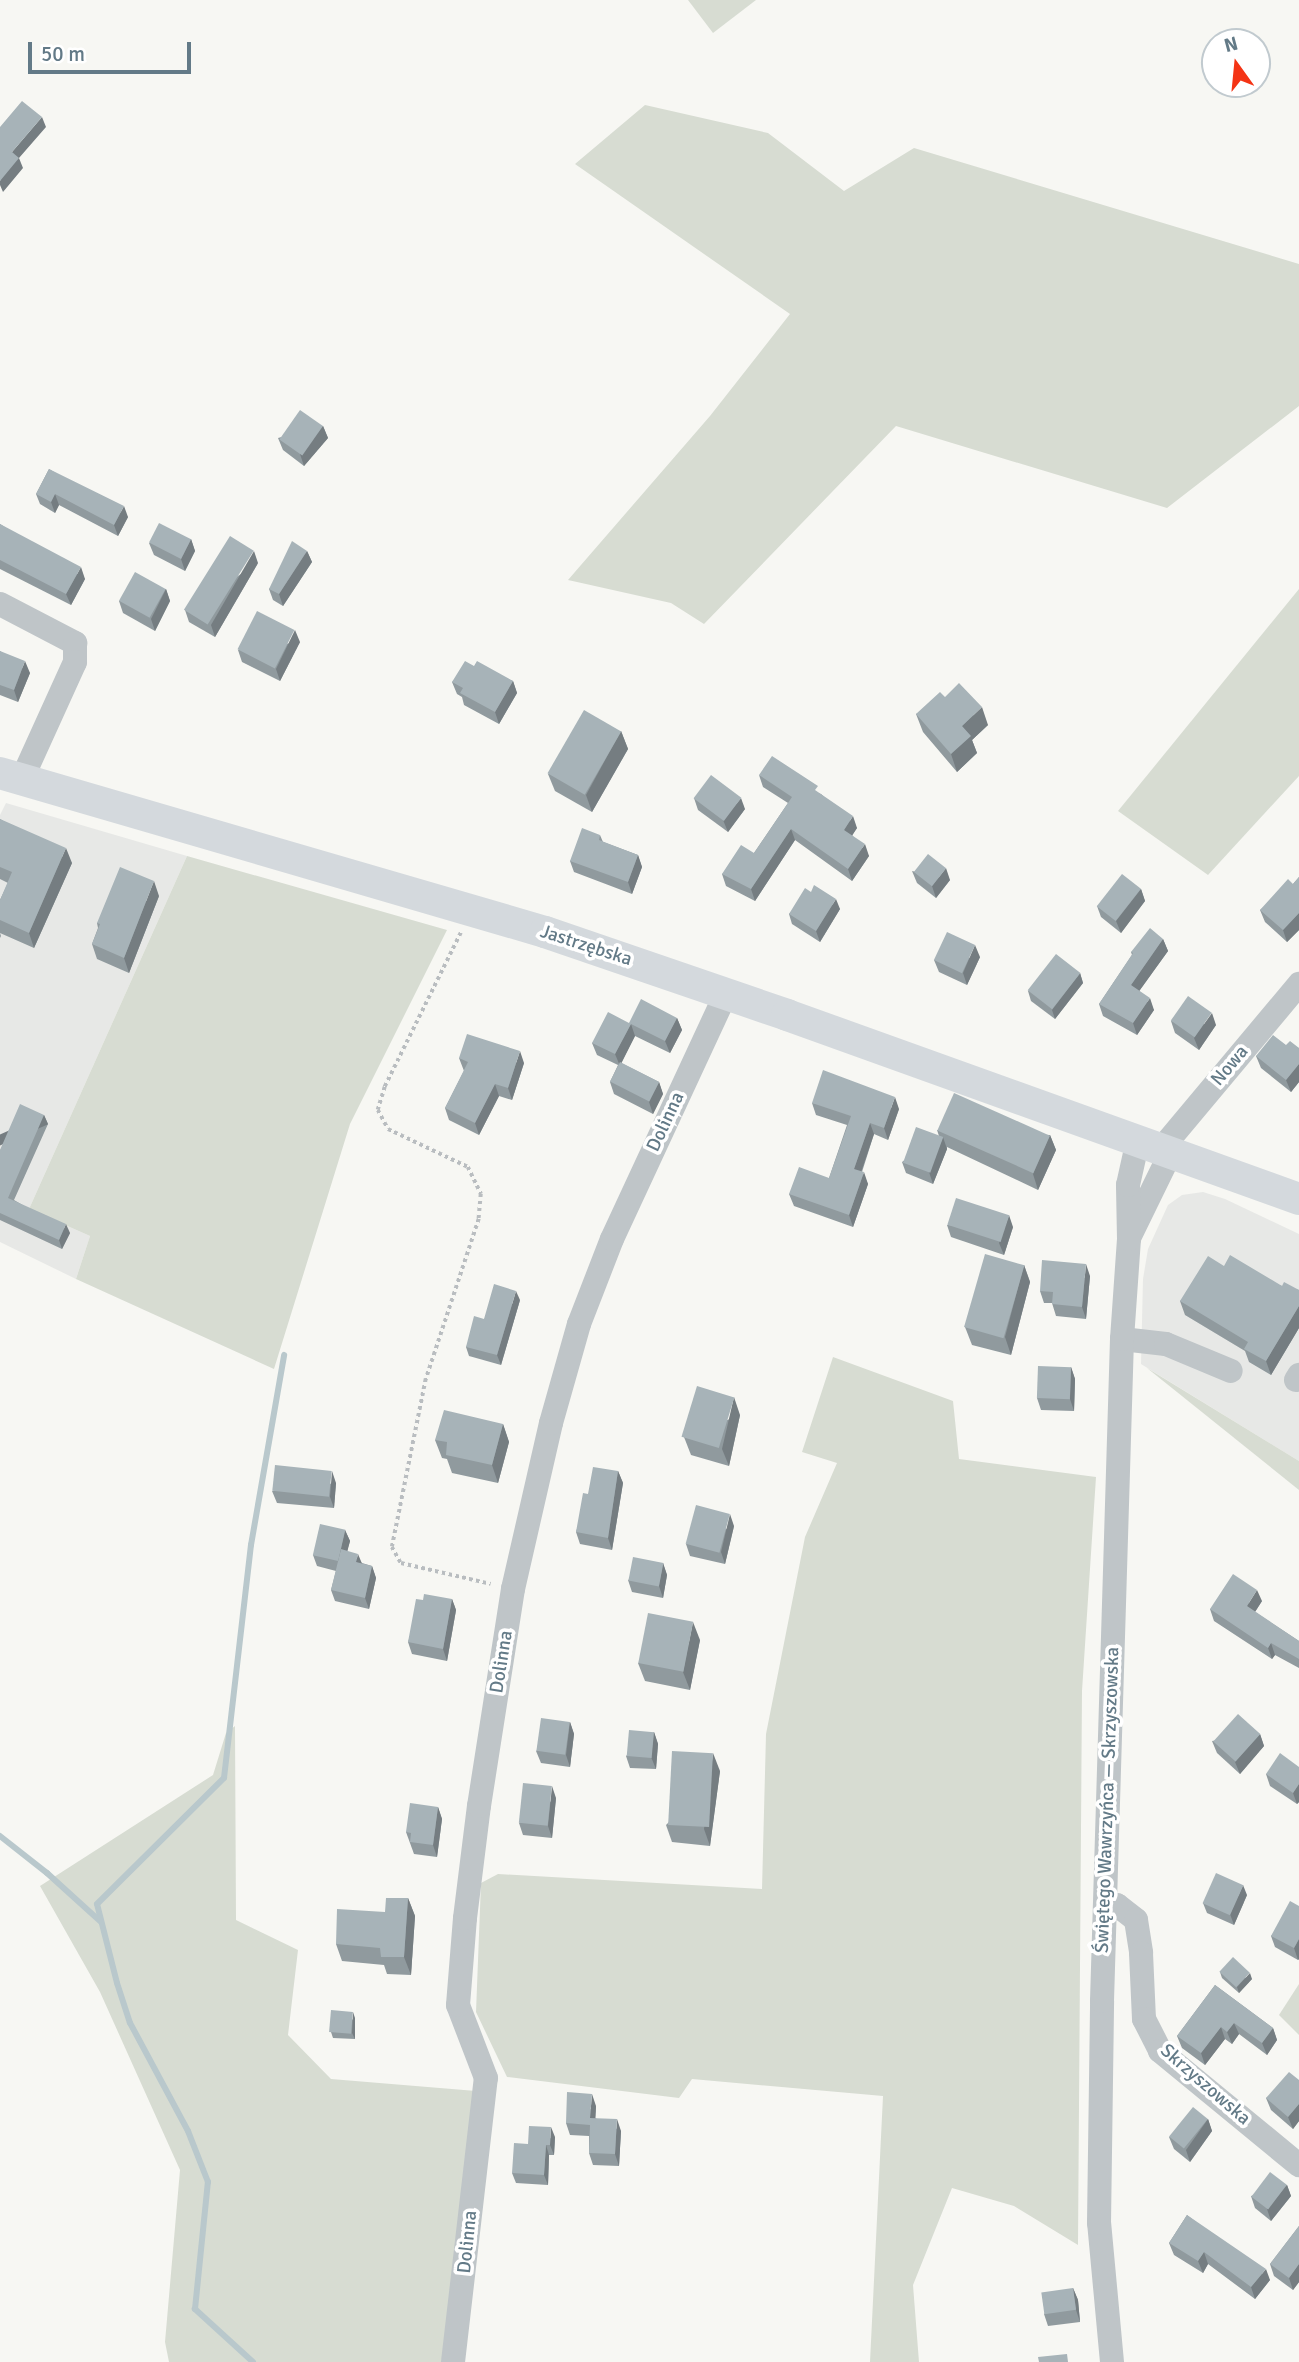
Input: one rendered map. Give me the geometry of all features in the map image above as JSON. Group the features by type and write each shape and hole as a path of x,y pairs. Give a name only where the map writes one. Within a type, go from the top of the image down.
{"main road":[{"name":"Jastrzębska","path":"11,776 472,910 726,993 1299,1199"}],"street":[{"path":"0,604 75,643 75,662 11,776"},
{"name":"Nowa","path":"1157,1147 1299,984"},
{"name":"Dolinna","path":"453,2362 485,2078 458,2005 465,1918 479,1806 513,1589 551,1423 579,1324 612,1239 726,993"},
{"path":"1129,1239 1157,1147"},
{"name":"Świętego Wawrzyńca — Skrzyszowska","path":"1112,2362 1099,2223 1105,1906 1122,1339 1129,1239 1128,1185 1157,1147"},
{"path":"1122,1339 1166,1344 1231,1371"},
{"name":"Skrzyszowska","path":"1105,1906 1117,1905 1136,1920 1144,2019 1160,2051 1299,2165"}],"path":[{"path":"472,910 385,1087 378,1110 388,1129 468,1167 481,1194 479,1220 426,1379 392,1547 401,1563 513,1589"}],"shaded area":[{"path":"688,0 756,0 713,33"},
{"path":"645,105 768,133 844,191 914,148 1299,264 1299,406 1167,508 896,426 704,624 671,603 568,580 710,416 790,314 575,164"},
{"path":"1299,589 1299,776 1208,875 1118,811"},
{"path":"6,803 187,856 29,1209 90,1236 76,1279 0,1242 0,815"},
{"path":"187,856 447,930 350,1124 274,1369 76,1279 90,1236 29,1209"},
{"path":"1203,1192 1225,1199 1299,1234 1299,1461 1141,1364 1143,1279 1148,1249 1168,1205 1182,1195"},
{"path":"833,1357 953,1401 959,1459 1096,1477 1082,1691 1078,2245 1014,2206 952,2188 913,2285 919,2362 870,2362 883,2096 692,2079 679,2098 507,2077 476,2012 481,1883 498,1874 762,1889 766,1734 805,1537 837,1463 802,1452"},
{"path":"1147,1368 1299,1461 1299,1490"},
{"path":"235,1726 236,1920 298,1950 288,2035 331,2079 476,2091 452,2319 441,2362 169,2362 165,2342 180,2170 100,1992 40,1886 213,1775 226,1733"},
{"path":"1299,1984 1299,2035 1279,2015"}],"building":[{"path":"22,101 42,117 12,152 19,158 0,181 0,127"},
{"path":"300,410 323,426 302,456 279,439"},
{"path":"49,469 124,506 114,525 55,494 51,502 36,494"},
{"path":"159,523 191,539 181,559 149,543"},
{"path":"0,524 81,567 66,594 0,560"},
{"path":"230,536 254,551 208,625 184,610"},
{"path":"292,541 307,551 279,594 269,589"},
{"path":"135,572 166,589 150,618 119,601"},
{"path":"257,611 294,630 275,668 237,649"},
{"path":"0,651 25,661 14,690 0,685"},
{"path":"465,661 474,666 477,661 513,681 495,712 460,693 463,688 452,682"},
{"path":"959,683 982,707 962,726 971,736 951,754 916,714 940,692 945,697"},
{"path":"584,710 621,732 585,795 548,773"},
{"path":"772,756 818,786 815,790 853,816 844,830 865,844 848,869 791,829 751,889 722,874 741,845 754,853 792,797 759,775"},
{"path":"711,775 741,798 724,821 694,798"},
{"path":"0,819 66,848 29,933 0,920 0,900 12,872 0,867"},
{"path":"582,828 600,835 599,840 638,855 628,882 570,861"},
{"path":"928,854 946,868 932,886 914,872"},
{"path":"120,867 154,881 124,958 92,944 100,924 97,923"},
{"path":"1122,874 1141,889 1116,921 1097,906"},
{"path":"1299,877 1299,913 1283,930 1260,910 1288,879 1293,884"},
{"path":"814,885 836,899 816,931 789,914 805,888 811,892"},
{"path":"1150,928 1163,939 1131,985 1150,998 1133,1023 1099,1004 1133,953 1131,952"},
{"path":"947,932 975,945 962,973 934,960"},
{"path":"1056,954 1080,973 1052,1009 1028,990"},
{"path":"1188,996 1212,1013 1195,1037 1171,1021"},
{"path":"641,999 677,1018 665,1041 631,1024 615,1054 592,1043 608,1012 629,1023"},
{"path":"467,1034 520,1051 508,1088 495,1084 475,1123 445,1108 468,1062 459,1058"},
{"path":"1273,1035 1286,1045 1290,1041 1299,1048 1299,1064 1286,1080 1256,1056"},
{"path":"620,1062 659,1082 649,1102 610,1082"},
{"path":"823,1070 895,1097 884,1128 870,1123 854,1169 864,1172 849,1215 789,1194 799,1167 829,1178 851,1116 812,1103"},
{"path":"954,1093 1050,1136 1033,1173 937,1130"},
{"path":"20,1104 44,1115 8,1198 66,1224 59,1240 0,1213 0,1150"},
{"path":"916,1127 943,1137 930,1173 903,1163"},
{"path":"956,1198 1009,1215 1001,1242 947,1225"},
{"path":"985,1254 1024,1265 1003,1338 964,1327"},
{"path":"1230,1255 1282,1286 1284,1282 1299,1290 1299,1306 1266,1361 1244,1349 1248,1342 1180,1301 1208,1256 1224,1266"},
{"path":"1042,1260 1086,1264 1082,1307 1052,1304 1053,1292 1040,1291"},
{"path":"494,1284 516,1291 497,1355 466,1347 474,1316 484,1319"},
{"path":"1038,1366 1071,1367 1070,1399 1037,1398"},
{"path":"697,1386 734,1397 719,1448 682,1437"},
{"path":"444,1410 503,1424 492,1465 446,1455 447,1442 435,1440"},
{"path":"275,1465 332,1471 329,1497 272,1491"},
{"path":"593,1467 618,1471 608,1538 576,1532 583,1493 588,1494"},
{"path":"696,1505 730,1514 719,1553 686,1544"},
{"path":"320,1524 345,1530 338,1561 313,1555"},
{"path":"341,1549 358,1554 356,1562 372,1566 365,1598 331,1590"},
{"path":"633,1557 663,1563 659,1586 628,1581"},
{"path":"1233,1574 1257,1590 1247,1606 1299,1641 1299,1659 1271,1643 1268,1648 1210,1609"},
{"path":"424,1594 452,1599 443,1649 408,1642 416,1599 423,1600"},
{"path":"648,1613 693,1622 683,1672 638,1663"},
{"path":"1238,1714 1260,1734 1236,1762 1213,1741"},
{"path":"541,1718 570,1722 565,1755 536,1751"},
{"path":"629,1730 654,1732 652,1758 627,1756"},
{"path":"672,1751 713,1753 709,1827 668,1825"},
{"path":"1280,1753 1299,1767 1299,1784 1293,1793 1266,1774"},
{"path":"523,1783 552,1786 548,1826 519,1823"},
{"path":"410,1803 438,1807 433,1845 410,1842 411,1833 406,1832"},
{"path":"1216,1873 1243,1885 1230,1915 1203,1903"},
{"path":"386,1898 408,1898 404,1957 381,1957 380,1948 336,1944 337,1909 385,1912"},
{"path":"1290,1901 1299,1906 1299,1939 1294,1948 1271,1936"},
{"path":"1233,1957 1250,1973 1236,1987 1219,1972"},
{"path":"1215,1985 1273,2028 1262,2043 1234,2023 1227,2032 1221,2027 1201,2053 1177,2036"},
{"path":"331,2010 353,2012 351,2034 329,2032"},
{"path":"1289,2072 1299,2080 1299,2104 1288,2117 1266,2098"},
{"path":"567,2092 592,2094 590,2118 617,2119 615,2154 589,2153 590,2125 566,2123"},
{"path":"1193,2107 1208,2119 1184,2148 1169,2137"},
{"path":"529,2126 551,2127 550,2145 546,2145 544,2175 512,2173 514,2143 528,2144"},
{"path":"1270,2172 1287,2185 1268,2209 1251,2197"},
{"path":"1187,2215 1266,2269 1251,2287 1204,2252 1198,2261 1169,2243"},
{"path":"1299,2226 1299,2264 1289,2278 1270,2264"},
{"path":"1073,2288 1076,2310 1044,2314 1041,2292"},
{"path":"1067,2354 1068,2362 1039,2362 1038,2357"}],"waterway":[{"path":"253,2362 195,2309 208,2182 188,2131 130,2023 97,1904 224,1778 251,1545 284,1355"},
{"path":"0,1836 47,1873 100,1921"}]}
